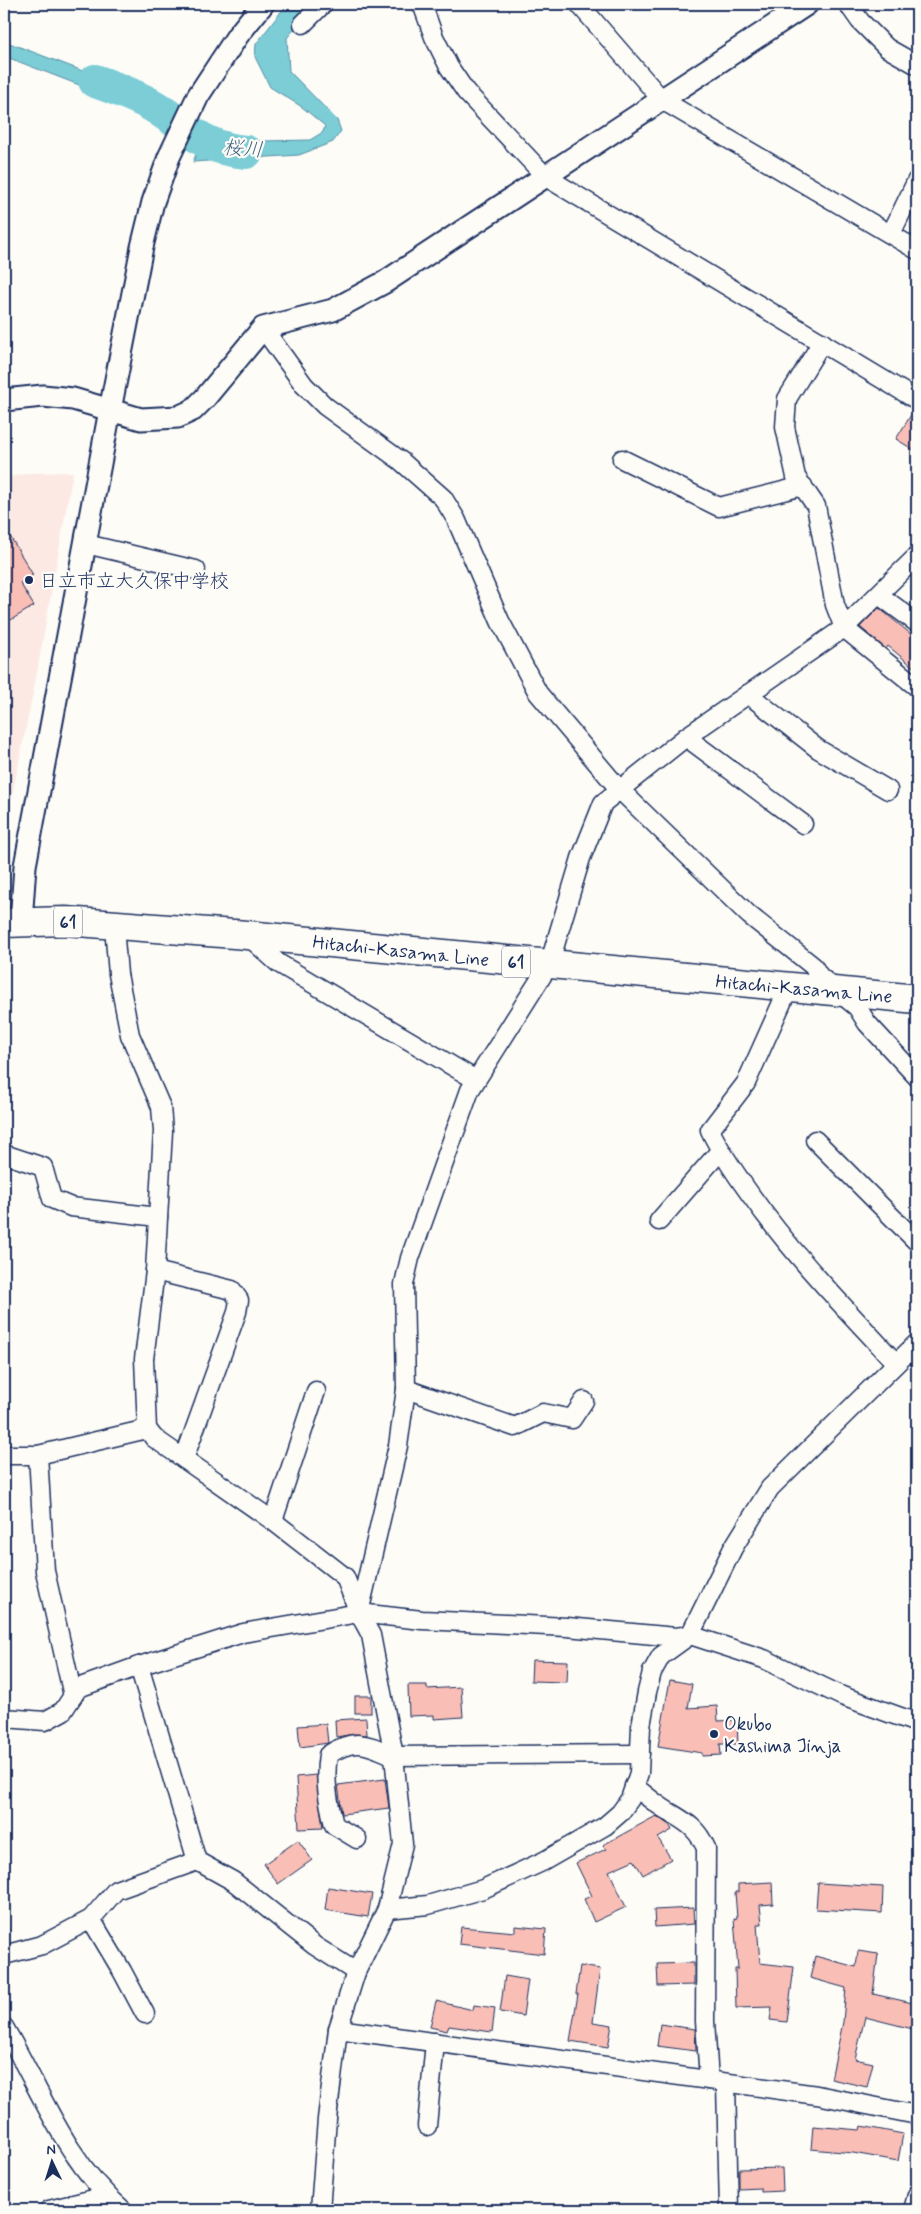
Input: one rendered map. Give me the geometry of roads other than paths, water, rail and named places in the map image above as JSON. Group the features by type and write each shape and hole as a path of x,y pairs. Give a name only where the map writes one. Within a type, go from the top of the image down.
{"main road":[{"name":"Hitachi-Kasama Line","path":"12,922 65,921 114,927 247,935 917,999"}],"street":[{"path":"12,922 26,866 110,410 153,202 186,120 210,75 262,4"},
{"path":"303,24 323,4"},
{"path":"422,4 434,38 449,67 466,92 546,177 917,400"},
{"path":"579,4 662,100 917,250"},
{"path":"4,400 43,396 73,400 140,419 158,420 178,417 193,410 263,328 333,310 357,298 546,177 807,4"},
{"path":"848,4 860,20 887,48 917,65"},
{"path":"891,234 917,180"},
{"path":"263,328 304,385 325,406 408,467 443,498 456,519 500,620 538,693 619,789 749,915 813,966 819,976 857,1007 867,1023 917,1077"},
{"path":"822,342 787,399 785,427 796,477 816,506 835,605 844,628 917,687"},
{"path":"622,459 718,507 802,486"},
{"path":"86,544 196,570"},
{"path":"359,1613 398,1446 406,1389 404,1284 410,1258 430,1198 476,1080 549,965 581,858 603,803 686,737 844,628 917,556"},
{"path":"879,595 917,622"},
{"path":"748,694 818,749 888,790"},
{"path":"686,737 803,824"},
{"path":"114,927 118,974 130,1035 161,1107 164,1130 155,1271 144,1359 147,1429 154,1438 273,1521 345,1577 359,1613 371,1635 394,1756 403,1844 387,1909 356,1972 338,2029 327,2119 320,2210"},
{"path":"247,935 278,963 476,1080"},
{"path":"789,987 746,1083 710,1130 720,1151 763,1213 814,1276 895,1362"},
{"path":"815,1140 917,1242"},
{"path":"659,1222 720,1151"},
{"path":"4,1152 43,1168 52,1199 71,1207 158,1217"},
{"path":"155,1271 232,1290 239,1300 237,1312 184,1459"},
{"path":"387,1909 428,1905 483,1890 544,1861 605,1826 620,1813 630,1799 639,1773 641,1726 652,1672 661,1656 690,1635 733,1548 770,1488 895,1362 917,1343"},
{"path":"406,1389 515,1427 543,1413 572,1419 584,1401"},
{"path":"273,1521 316,1391"},
{"path":"4,1454 38,1455 147,1429"},
{"path":"38,1455 46,1571 73,1696"},
{"path":"4,1718 45,1722 63,1711 78,1688 139,1666 243,1633 359,1613 422,1620 567,1627 676,1637 690,1635 764,1659 842,1696 917,1723"},
{"path":"139,1666 197,1861 233,1881 314,1946 356,1972"},
{"path":"613,1754 641,1726"},
{"path":"357,1839 334,1825 326,1796 328,1755 343,1745 367,1744 394,1756 640,1754"},
{"path":"634,1786 700,1834 706,1848 705,2021 718,2082 729,2210"},
{"path":"4,1955 42,1945 91,1919 116,1890 197,1861"},
{"path":"91,1919 145,2014"},
{"path":"4,2027 48,2114 74,2155 106,2196 123,2210"},
{"path":"338,2029 836,2099 917,2116"},
{"path":"427,2126 435,2042"},
{"path":"913,2210 917,2195"},
{"path":"49,2210 106,2196"}],"water":[{"path":"287,4 315,4 287,38 289,71 337,120 341,131 333,142 299,155 193,162 204,134 217,142 310,140 323,132 325,126 302,107 270,87 255,57 256,44"},
{"path":"4,41 138,92 136,107 4,56"}],"waterway":[{"name":"桜川","path":"95,81 126,92 148,103 207,142 231,150 246,152"}],"place":[{"name":"日立市立大久保中学校","path":"29,580"},
{"name":"Okubo Kashima Jinja","path":"714,1734"}]}
